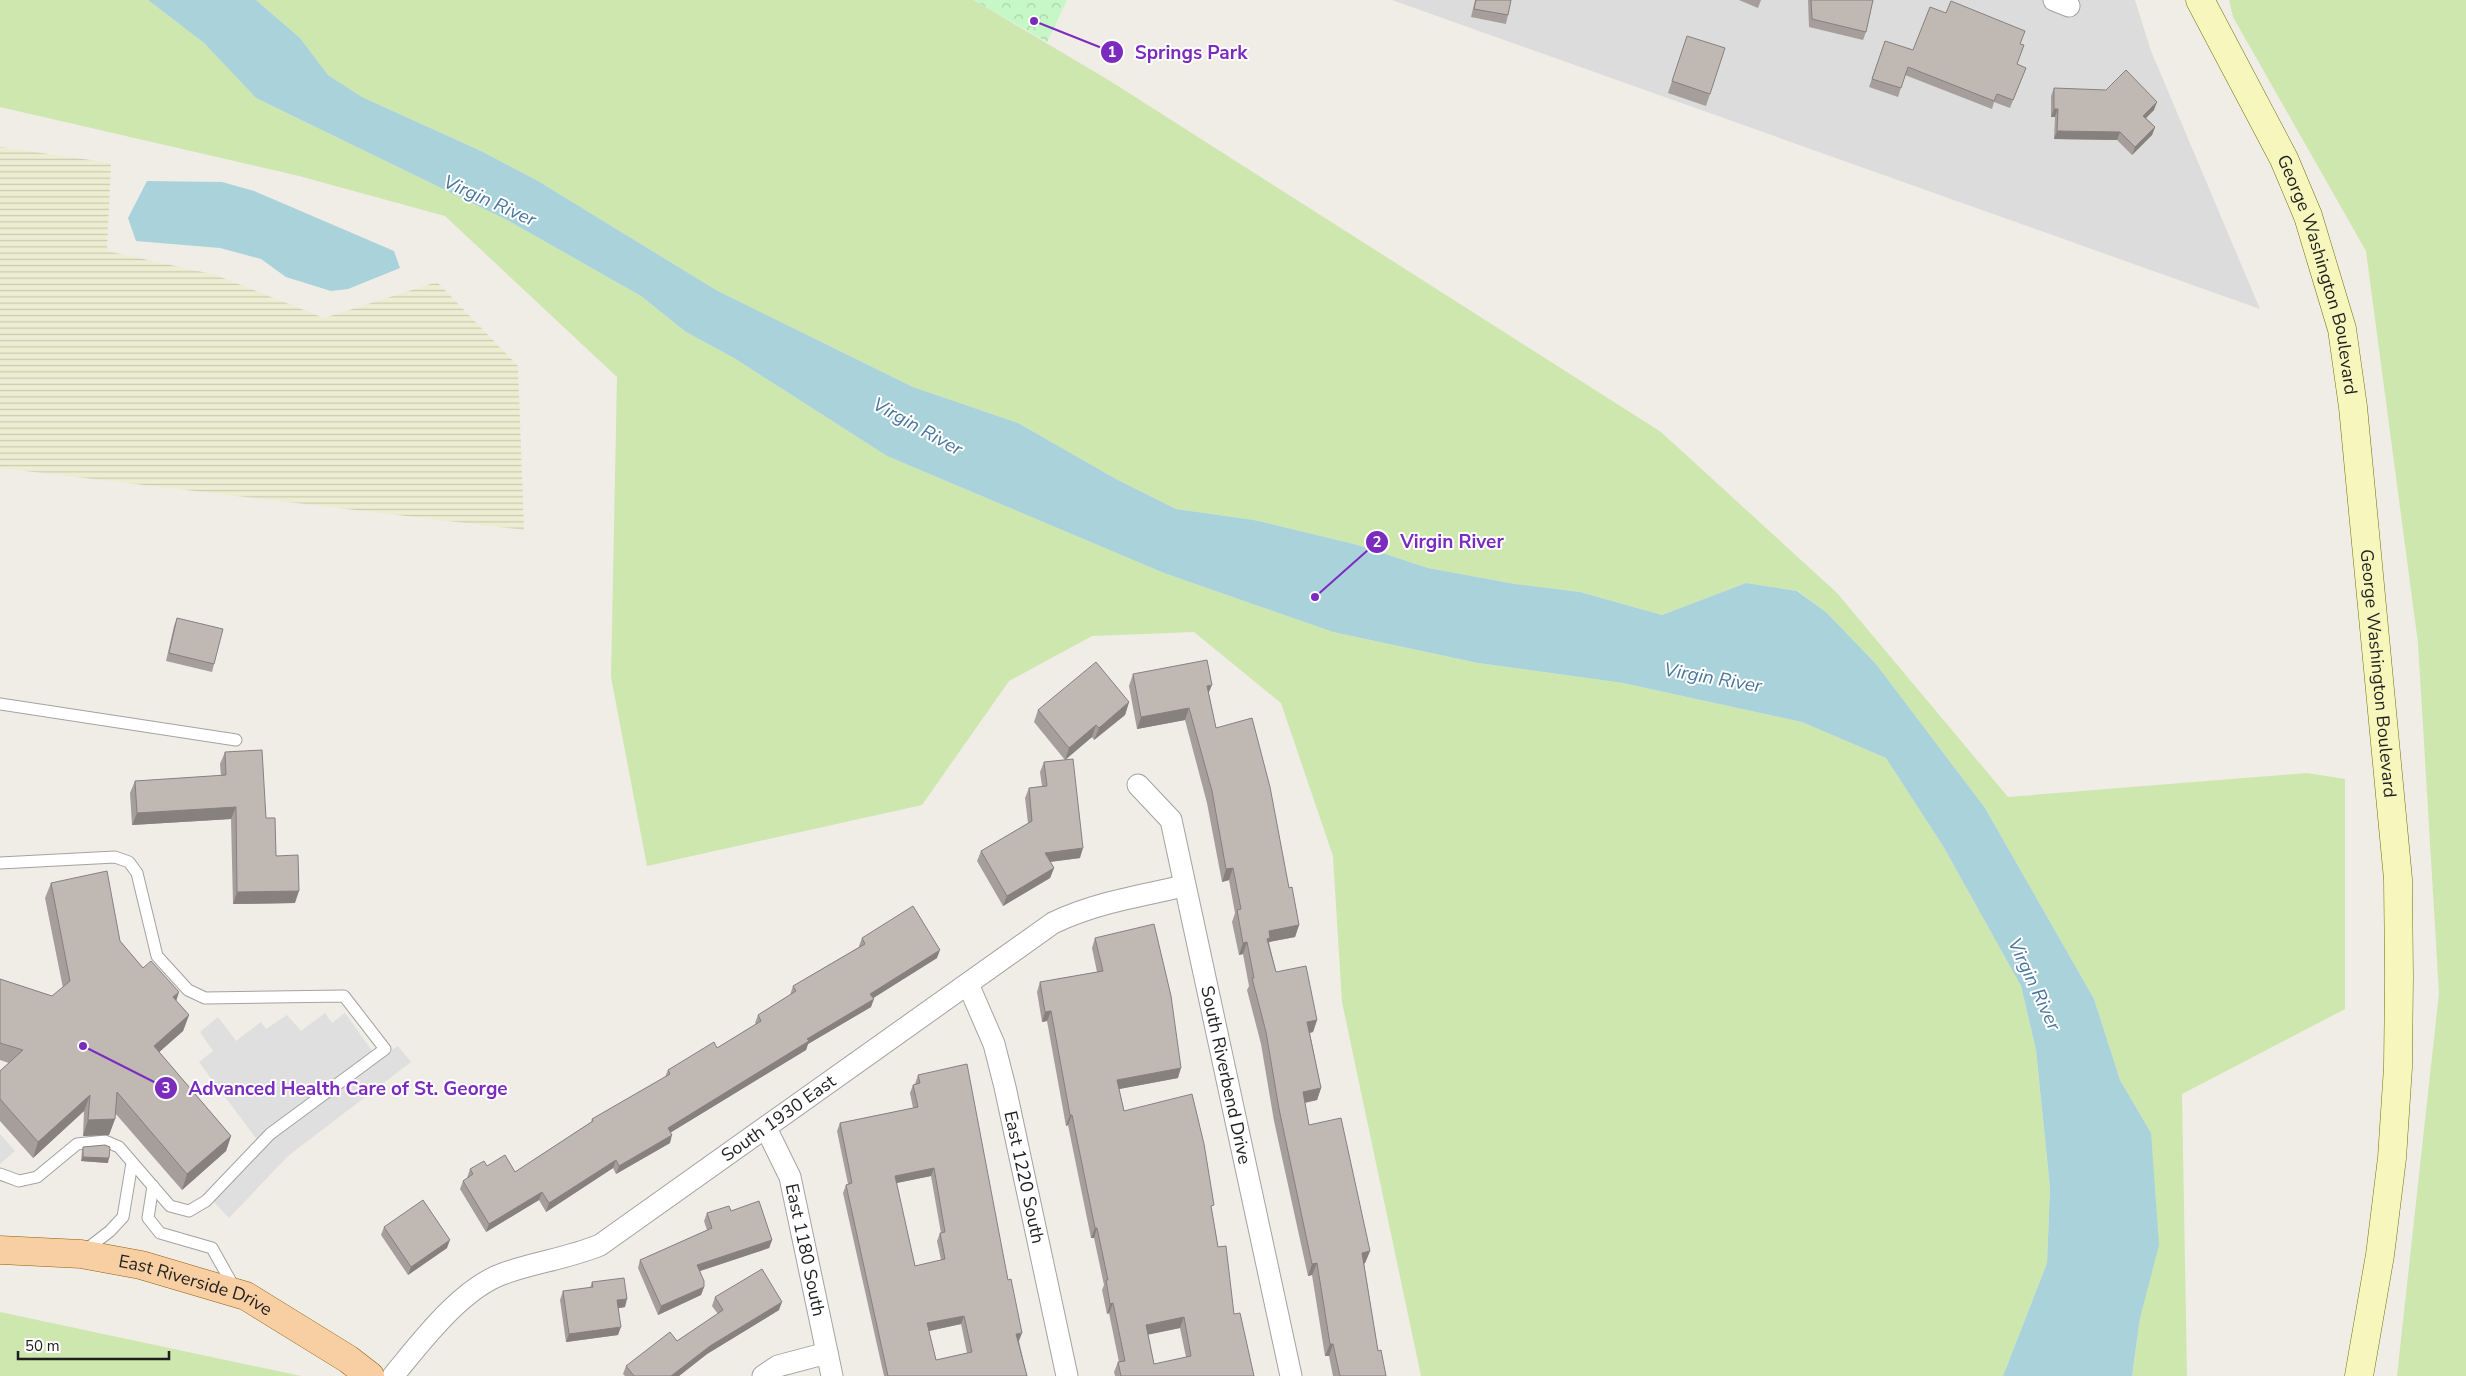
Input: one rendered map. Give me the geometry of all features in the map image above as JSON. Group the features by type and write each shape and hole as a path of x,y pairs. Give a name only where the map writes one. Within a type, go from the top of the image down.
{"main road":[{"name":"George Washington Boulevard","path":"2200,0 2284,160 2308,216 2342,329 2353,407 2392,806 2398,879 2399,938 2398,1067 2392,1158 2380,1255 2359,1376"},
{"name":"East Riverside Drive","path":"0,1250 81,1254 141,1265 246,1296 340,1354 370,1376"}],"street":[{"name":"South Riverbend Drive","path":"1138,785 1171,820 1291,1376"},
{"name":"South 1930 East","path":"393,1376 430,1330 474,1290 504,1273 574,1256 600,1245 1053,923 1079,911 1105,903 1184,886"},
{"name":"East 1220 South","path":"968,984 994,1044 1006,1087 1067,1376"},
{"name":"East 1180 South","path":"766,1128 790,1177 832,1376"},
{"path":"762,1376 778,1366 827,1353"}],"lane":[{"path":"0,704 236,740"},
{"path":"0,864 115,858 129,862 137,874 157,956 188,990 206,998 344,996 385,1049 270,1134 206,1201 189,1211 170,1206 119,1147 105,1141 78,1144 37,1177 19,1182 0,1174"},
{"path":"81,1254 110,1231 123,1216 132,1163"},
{"path":"153,1186 148,1218 160,1233 212,1248 237,1293"}],"shaded area":[{"path":"1392,0 2135,0 2151,51 2260,309"},
{"path":"325,1013 332,1023 345,1013 378,1059 398,1046 411,1062 288,1156 229,1218 213,1201 264,1149 199,1062 213,1051 200,1032 218,1017 236,1041 261,1022 266,1029 287,1015 301,1031"},
{"path":"0,1134 15,1151 0,1164"}],"green space":[{"path":"0,0 148,0 204,43 256,98 507,220 641,296 686,332 734,358 887,456 1164,573 1333,632 1478,663 1623,683 1802,722 1886,758 1943,846 2021,986 2036,1050 2050,1188 2047,1263 2003,1376 1421,1376 1342,1002 1333,856 1281,703 1194,632 1092,636 1009,681 922,805 647,866 611,677 617,377 445,216 299,176 0,107"},
{"path":"256,0 974,0 1110,81 1661,432 1837,593 2008,797 2307,773 2345,779 2345,1009 2182,1094 2187,1376 2132,1376 2140,1318 2151,1133 2120,1080 2094,999 1985,808 1876,664 1826,612 1798,591 1746,583 1662,615 1580,592 1515,584 1428,568 1358,545 1254,520 1176,509 1116,479 1018,423 913,387 716,290 538,181 481,151 362,97 328,75 300,38"},
{"path":"974,0 1067,0 1047,42"},
{"path":"2229,0 2466,0 2466,1376 2397,1376 2439,993 2418,643 2366,251 2233,17"},
{"path":"0,147 111,163 107,251 216,275 324,318 437,282 518,366 524,530 0,468"},
{"path":"0,1312 301,1376 0,1376"}],"water":[{"path":"148,0 256,0 300,38 328,75 362,97 481,151 538,181 716,290 913,387 1018,423 1116,479 1176,509 1254,520 1358,545 1428,568 1515,584 1580,592 1662,615 1746,583 1797,591 1826,612 1876,664 1985,808 2094,999 2120,1080 2151,1133 2159,1245 2140,1318 2132,1376 2003,1376 2047,1263 2050,1188 2036,1050 2021,986 1943,846 1886,758 1802,722 1623,683 1478,663 1333,632 1164,573 887,456 734,358 686,332 641,296 507,220 256,98 204,43"},
{"path":"147,181 222,182 254,191 394,251 400,268 348,289 331,291 286,277 261,259 220,248 136,241 128,218"}],"building":[{"path":"1476,0 1511,0 1508,15 1474,9"},
{"path":"1811,0 1873,0 1866,32 1812,19"},
{"path":"1951,1 2025,31 2020,44 2024,45 2017,64 2026,68 2013,100 1997,94 1994,101 1908,67 1901,88 1872,79 1885,41 1913,50 1930,7 1946,13"},
{"path":"1687,36 1725,48 1710,94 1672,81"},
{"path":"2126,70 2157,102 2143,116 2155,127 2135,147 2120,132 2057,131 2058,109 2054,109 2054,88 2106,90"},
{"path":"177,618 223,629 214,664 169,653"},
{"path":"1207,660 1212,685 1207,686 1216,728 1252,718 1270,787 1289,888 1292,887 1299,925 1269,931 1270,938 1267,939 1276,972 1306,966 1317,1020 1307,1022 1321,1088 1303,1092 1309,1125 1341,1118 1370,1251 1362,1253 1378,1351 1381,1350 1386,1376 1340,1376 1333,1344 1330,1344 1317,1263 1312,1264 1279,1109 1266,1032 1252,978 1254,978 1247,942 1243,943 1237,910 1241,909 1233,868 1226,869 1212,791 1189,708 1141,717 1133,674"},
{"path":"1096,662 1129,702 1099,728 1096,725 1069,748 1038,710"},
{"path":"262,750 266,818 275,818 276,856 298,855 299,891 237,892 236,807 137,813 135,781 226,775 225,752"},
{"path":"1073,759 1083,848 1045,853 1054,868 1007,896 981,851 1032,821 1029,788 1047,786 1044,762"},
{"path":"107,871 120,941 143,968 151,961 179,992 173,997 189,1015 154,1046 231,1136 187,1174 117,1092 115,1119 88,1120 90,1095 38,1142 0,1099 0,1071 23,1050 0,1043 0,979 52,996 70,981 51,883"},
{"path":"913,906 940,950 870,994 874,999 807,1039 809,1041 668,1128 672,1135 619,1166 616,1160 549,1203 542,1192 489,1224 463,1181 473,1174 470,1169 484,1161 487,1166 505,1155 515,1172 593,1121 592,1119 670,1074 668,1070 714,1042 717,1048 761,1021 758,1015 796,991 793,986 865,944 862,938"},
{"path":"1154,924 1171,996 1181,1068 1117,1080 1124,1111 1192,1094 1204,1144 1214,1205 1211,1206 1218,1247 1226,1246 1234,1314 1240,1313 1254,1376 1121,1376 1118,1362 1125,1361 1113,1303 1110,1304 1106,1280 1108,1280 1097,1228 1095,1228 1072,1115 1070,1115 1051,1011 1045,1012 1040,982 1103,971 1095,938","holes":["1184,1317 1191,1356 1154,1364 1146,1325"]},
{"path":"967,1064 1008,1280 1011,1279 1022,1333 1016,1334 1027,1376 888,1376 846,1185 852,1183 840,1123 918,1107 913,1085 920,1083 918,1075","holes":["934,1168 945,1232 940,1233 945,1259 915,1266 895,1176","964,1316 972,1352 936,1360 927,1323"]},
{"path":"105,1145 110,1147 109,1158 83,1157 83,1147"},
{"path":"423,1200 450,1240 411,1267 384,1227"},
{"path":"759,1201 772,1240 697,1265 704,1281 704,1287 661,1306 640,1260 712,1228 707,1213 729,1206 731,1211"},
{"path":"762,1269 782,1302 710,1346 671,1376 634,1376 626,1366 670,1332 677,1341 723,1310 715,1297"},
{"path":"624,1278 627,1299 617,1300 621,1327 569,1334 563,1291 593,1287 592,1282"}],"place":[{"name":"Springs Park","path":"1034,21"},
{"name":"Virgin River","path":"1315,597"},
{"name":"Advanced Health Care of St. George","path":"83,1046"}]}
